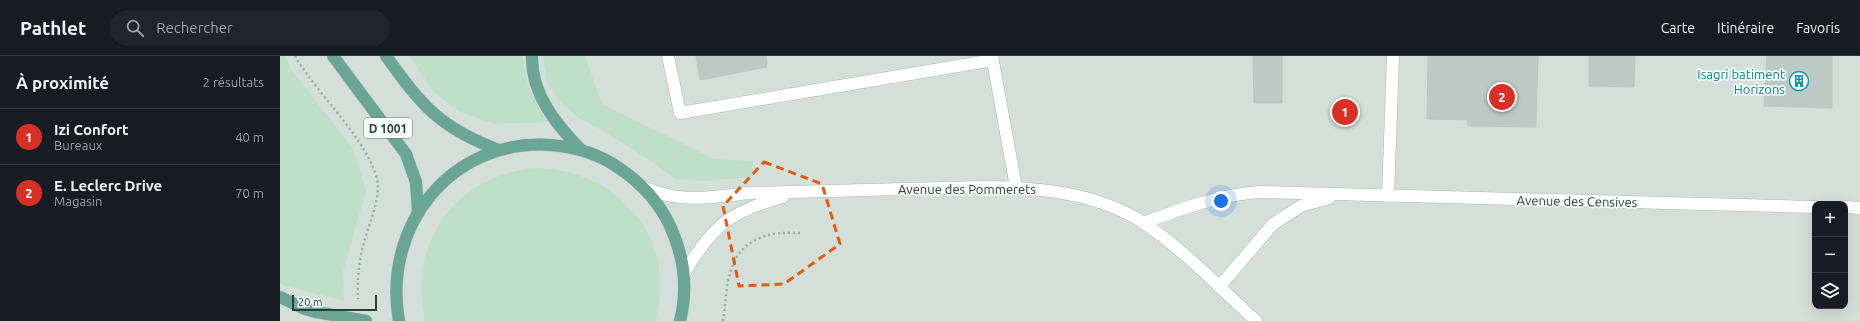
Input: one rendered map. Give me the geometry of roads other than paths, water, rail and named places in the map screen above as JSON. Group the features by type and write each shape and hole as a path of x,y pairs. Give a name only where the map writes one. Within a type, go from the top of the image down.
{"main road":[{"name":"D 1001","path":"333,56 406,154 416,182 418,212"},
{"name":"D 1001","path":"386,56 417,97 436,117 468,138 499,150"},
{"path":"532,56 537,87 544,103 559,127 581,150"},
{"path":"399,321 396,290 399,259 408,230 418,212 434,191 453,174 470,162 499,150 535,144 563,146 581,150 614,164 643,187 660,208 669,223 679,248 684,274 684,299 680,321"},
{"path":"280,297 305,309 363,320"}],"street":[{"path":"668,56 680,113 992,58 1016,187"},
{"path":"1388,196 1393,56"},
{"name":"Avenue des Pommerets","path":"643,187 668,196 690,197 712,197 749,193 896,188 1016,187 1056,192 1103,204 1143,223 1176,248 1256,321"},
{"name":"Avenue des Pommerets","path":"684,274 707,238 733,216 752,206 803,192"},
{"name":"Avenue des Censives","path":"1143,223 1195,204 1239,194 1276,192 1338,195 1812,207"},
{"name":"Avenue des Censives","path":"1219,287 1272,224 1301,206 1338,195"},
{"path":"1848,207 1860,208"}],"place":[{"name":"Isagri batiment Horizons","path":"1799,81"},
{"name":"E. Leclerc Drive","path":"1502,97"},
{"name":"Izi Confort","path":"1345,112"}]}
